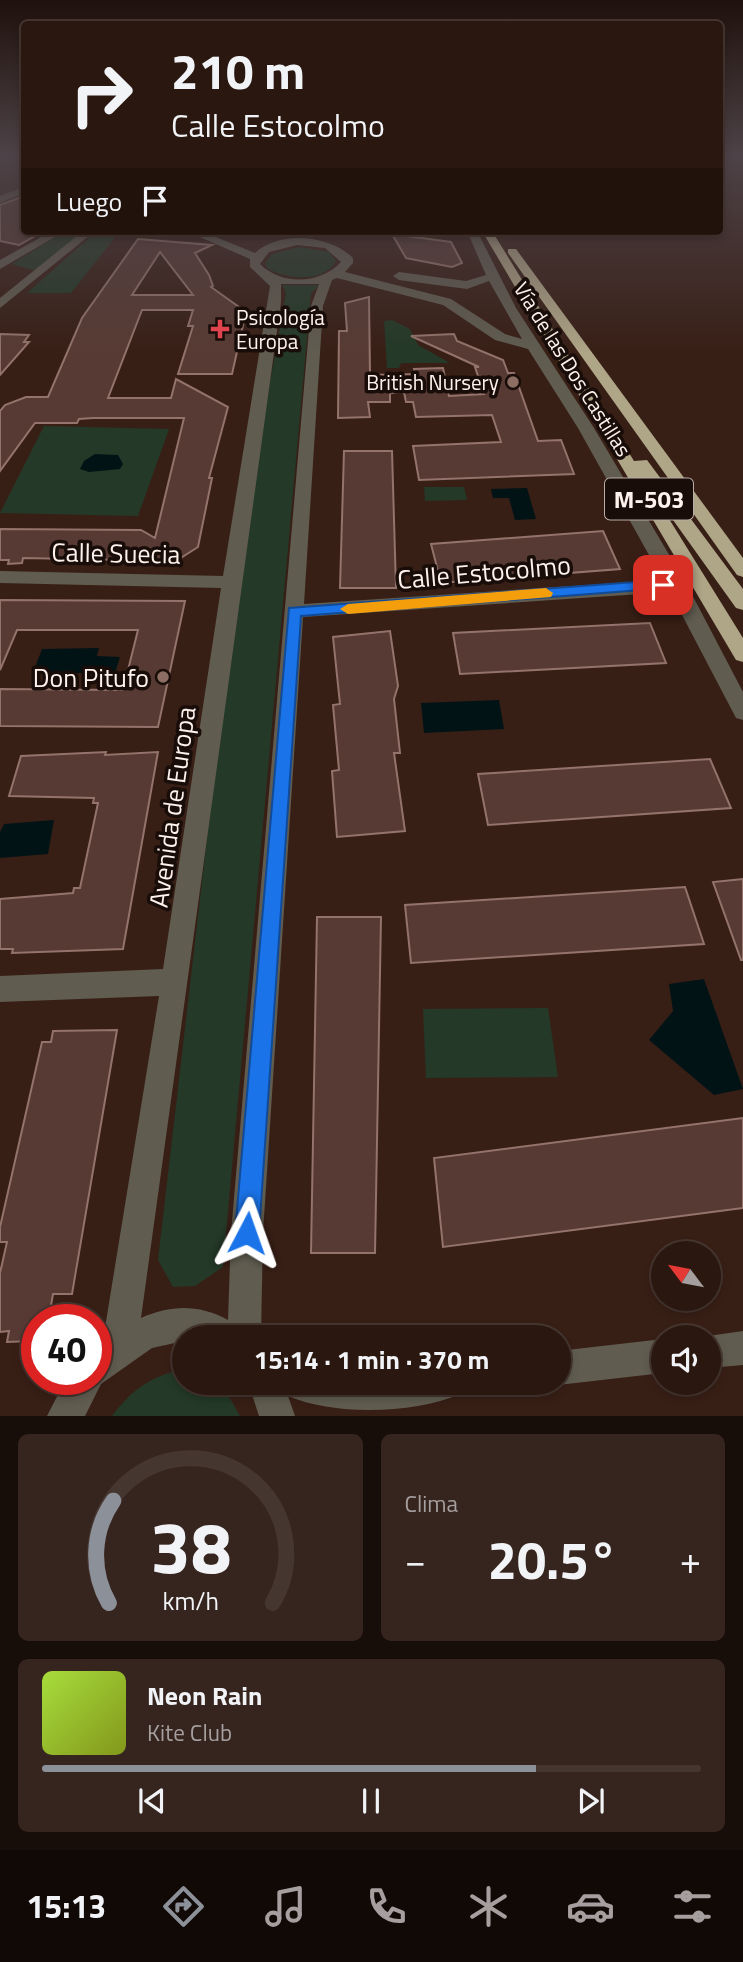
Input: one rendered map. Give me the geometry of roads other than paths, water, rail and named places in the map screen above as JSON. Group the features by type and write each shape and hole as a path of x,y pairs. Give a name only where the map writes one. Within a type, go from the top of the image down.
{"highway":[{"name":"M-503","path":"489,235 743,656"},
{"name":"M-503","path":"503,235 743,570"},
{"name":"M-503","path":"554,342 743,603"},
{"name":"M-503","path":"590,360 743,547"}],"street":[{"path":"1,270 54,235"},
{"path":"0,304 85,235"},
{"path":"201,235 255,257 278,245 282,235"},
{"path":"226,235 278,245 297,242 328,244 358,263"},
{"path":"325,235 328,244"},
{"name":"Vía de las Dos Castillas","path":"474,235 493,276 499,300 534,346 678,585 743,712"},
{"path":"255,257 254,265 259,272 271,278 298,282 332,276 479,294"},
{"path":"244,1325 247,1233 317,302 332,276 348,263 358,263 412,278 467,285 493,276"},
{"name":"Avenida de Europa","path":"112,1340 145,1197 231,582 275,302 276,286 271,278"},
{"path":"380,283 447,303 500,337 534,346"},
{"name":"Calle Suecia","path":"0,577 231,582"},
{"name":"Calle Estocolmo","path":"294,611 678,585"},
{"path":"0,989 174,982"},
{"path":"112,1354 152,1329 172,1325"},
{"path":"174,1325 193,1325"},
{"path":"721,1350 743,1348"},
{"path":"571,1367 651,1357"},
{"path":"65,1416 77,1395"},
{"path":"270,1395 277,1416"}],"place":[{"name":"Psicología Europa","path":"220,329"},
{"name":"British Nursery","path":"513,382"},
{"name":"Don Pitufo","path":"163,677"}]}
